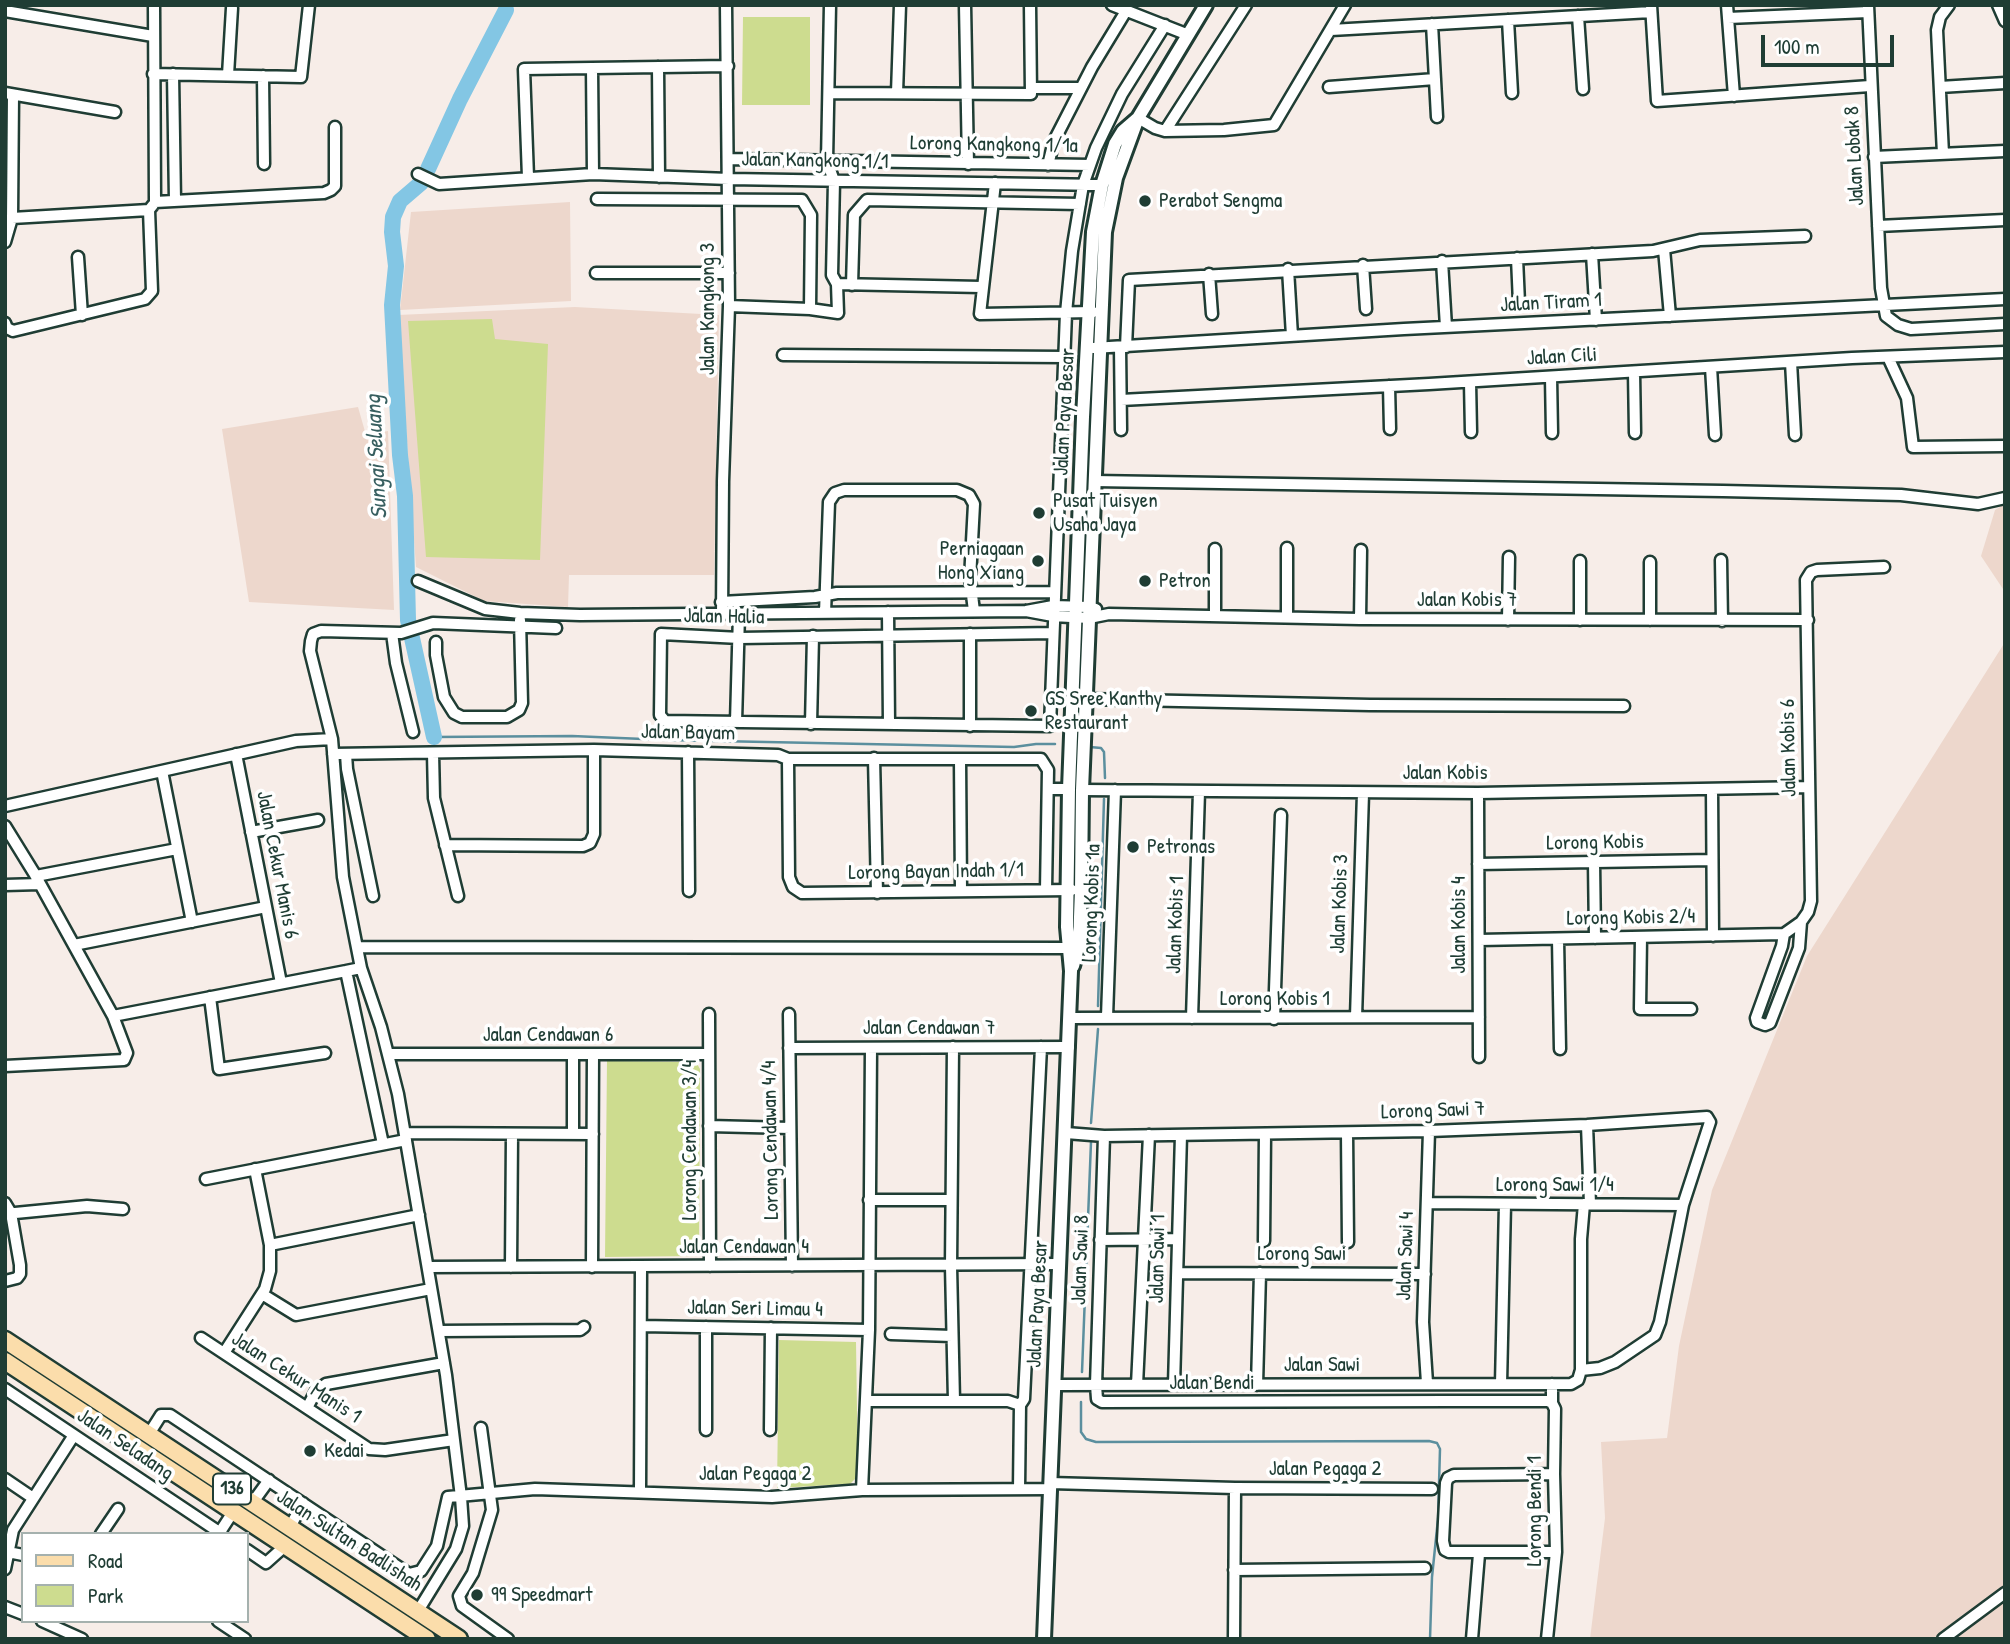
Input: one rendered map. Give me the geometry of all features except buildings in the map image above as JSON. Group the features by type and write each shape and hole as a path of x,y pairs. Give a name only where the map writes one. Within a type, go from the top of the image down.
{"main road":[{"name":"Jalan Sultan Badlishah","path":"5,1340 458,1639"},
{"name":"Jalan Sultan Badlishah","path":"5,1361 427,1639"}],"street":[{"path":"5,323 7,328 13,331 145,299 152,291 154,5"},
{"path":"153,74 302,77 309,5"},
{"name":"Jalan Kangkong 3","path":"722,614 729,306 726,5"},
{"path":"729,306 810,309 838,313 837,284 832,275 834,181 827,161 830,5"},
{"path":"897,93 900,5"},
{"path":"965,5 968,164"},
{"path":"1030,5 1031,91"},
{"path":"1112,5 1186,34"},
{"name":"Jalan Paya Besar","path":"1094,312 1108,209 1116,178 1138,118 1186,34 1206,5"},
{"path":"1165,131 1246,5"},
{"path":"1138,118 1165,131 1224,130 1274,125 1345,5"},
{"path":"1727,5 1734,96"},
{"path":"1943,154 1937,30 1940,17 1949,5"},
{"path":"1998,5 2005,21"},
{"path":"228,75 232,8"},
{"path":"1728,18 1810,10 1868,8"},
{"name":"Jalan Lobak 8","path":"1868,8 1870,86 1884,305"},
{"path":"1331,30 1578,16 1651,9 1657,101 1870,86"},
{"path":"5,11 153,36"},
{"path":"1048,165 1054,141 1126,11"},
{"path":"1578,16 1583,89"},
{"path":"1508,20 1512,93"},
{"path":"1432,24 1437,117"},
{"path":"1053,633 1066,313 1072,251 1083,185 1108,119 1165,25"},
{"path":"528,177 524,69 728,66"},
{"path":"658,67 659,177"},
{"path":"592,68 593,174"},
{"path":"173,74 175,201"},
{"path":"263,76 264,164"},
{"path":"1328,87 1435,79"},
{"path":"1940,87 2005,83"},
{"path":"829,93 967,94 1081,88"},
{"path":"5,242 12,219 9,94 115,112"},
{"name":"Jalan Paya Besar","path":"1044,1639 1069,1047 1071,971 1068,948 1074,890 1075,789 1093,348 1093,232 1102,185 1115,145 1123,131 1138,118"},
{"path":"12,219 152,206 175,201 324,193 335,186 335,127"},
{"path":"1874,157 2005,151"},
{"name":"Lorong Kangkong 1/1a","path":"729,159 1090,165"},
{"name":"Jalan Kangkong 1/1","path":"418,174 439,184 593,174 1102,185"},
{"path":"995,183 980,314 1094,312"},
{"path":"597,198 802,200 811,215 810,309"},
{"path":"852,285 854,215 867,200 1080,204"},
{"path":"1878,226 2005,220"},
{"path":"1121,430 1123,347 1129,280 1592,254 1664,249 1688,241 1805,236"},
{"path":"1664,249 1670,316"},
{"path":"1592,254 1596,320"},
{"path":"78,257 82,315"},
{"path":"1517,258 1519,303"},
{"path":"1441,261 1446,327"},
{"path":"1363,265 1366,309"},
{"path":"1288,269 1292,336"},
{"path":"596,273 729,273"},
{"path":"1209,274 1212,313"},
{"path":"837,284 981,287"},
{"name":"Jalan Tiram 1","path":"1093,348 2005,299"},
{"path":"1884,305 1886,316 1890,320 1911,329 2005,324"},
{"name":"Jalan Paya Besar","path":"1075,789 1085,699 1082,612 1094,481 1093,348"},
{"name":"Jalan Cili","path":"1121,400 2005,352"},
{"path":"783,355 1065,357"},
{"path":"1888,357 1907,398 1913,447 2005,446"},
{"path":"1791,362 1795,435"},
{"path":"1711,367 1714,435"},
{"path":"1634,372 1635,433"},
{"path":"1551,377 1552,433"},
{"path":"1470,382 1471,432"},
{"path":"1389,386 1390,429"},
{"path":"1094,481 1901,495 1978,504 2005,498"},
{"path":"825,613 829,502 835,493 844,490 957,490 969,495 974,504 970,579 974,611"},
{"path":"1287,548 1287,617"},
{"path":"1215,549 1215,615"},
{"path":"1360,619 1361,550"},
{"path":"1508,620 1509,557"},
{"path":"1721,560 1722,621"},
{"path":"1580,561 1580,620"},
{"path":"1650,562 1650,620"},
{"name":"Jalan Kobis 6","path":"1784,934 1756,1018 1757,1022 1765,1025 1770,1023 1799,948 1801,922 1811,901 1806,580 1811,572 1827,568 1885,567"},
{"name":"Jalan Kobis 7","path":"418,581 485,609 580,615 1053,611 1360,619 1808,620"},
{"path":"721,602 815,597 826,594 1054,592"},
{"path":"888,612 889,724"},
{"path":"436,642 444,697 454,713 462,717 507,717 519,710 522,703 520,613"},
{"path":"736,722 739,614"},
{"path":"418,1611 456,1549 464,1526 461,1497 444,1363 419,1215 388,1054 361,968 343,877 332,739 310,651 313,634 331,630 397,633 433,623 556,628"},
{"path":"397,633 396,663 413,732"},
{"name":"Jalan Halia","path":"1053,633 1050,726 811,724 661,718 662,634 740,638 970,634 1053,633"},
{"path":"970,634 970,726"},
{"path":"811,724 813,636"},
{"path":"1085,699 1370,705 1624,706"},
{"path":"5,806 296,741 332,739"},
{"path":"445,845 583,846 590,843 594,834 594,750"},
{"name":"Jalan Bayam","path":"333,754 594,750 778,755 788,759 1041,760 1048,770 1048,789"},
{"path":"433,752 434,798 458,896"},
{"path":"688,752 689,891"},
{"name":"Jalan Cekur Manis 6","path":"236,754 281,983"},
{"path":"346,754 373,896"},
{"path":"874,758 877,892"},
{"name":"Lorong Bayan Indah 1/1","path":"788,759 789,877 793,887 802,893 1074,890"},
{"path":"960,759 961,891"},
{"path":"162,771 192,922"},
{"name":"Jalan Kobis","path":"1048,789 1478,793 1809,787"},
{"path":"1046,890 1048,789"},
{"path":"1712,789 1713,936"},
{"name":"Lorong Kobis 1a","path":"1107,1017 1115,790"},
{"name":"Jalan Kobis 1","path":"1192,1018 1199,791"},
{"name":"Jalan Kobis 3","path":"1356,1017 1363,793"},
{"name":"Jalan Kobis 4","path":"1478,793 1479,1057"},
{"path":"1274,1019 1281,815"},
{"path":"251,832 318,820"},
{"path":"5,826 74,945 113,1016 127,1048 124,1060 5,1066"},
{"path":"5,885 177,849"},
{"name":"Lorong Kobis","path":"1478,864 1712,860"},
{"path":"1594,862 1595,938"},
{"name":"Jalan Paya Besar","path":"1071,971 1079,944 1074,890"},
{"path":"74,945 266,907"},
{"path":"1784,934 1801,922"},
{"name":"Lorong Kobis 2/4","path":"1479,940 1784,934"},
{"path":"1641,937 1640,1009 1691,1009"},
{"path":"1558,939 1560,1049"},
{"path":"357,947 1068,948"},
{"path":"113,1016 361,968"},
{"path":"346,971 383,1144"},
{"path":"210,997 219,1069 325,1053"},
{"name":"Lorong Cendawan 3/4","path":"709,1014 710,1266"},
{"name":"Lorong Cendawan 4/4","path":"789,1014 792,1266"},
{"name":"Lorong Kobis 1","path":"1070,1018 1479,1017"},
{"path":"953,1047 951,1266 954,1401"},
{"path":"1019,1489 1020,1405 1024,1399 1041,1047"},
{"name":"Jalan Cendawan 7","path":"789,1048 1069,1047"},
{"path":"862,1490 868,1401 871,1048"},
{"name":"Jalan Cendawan 6","path":"388,1054 709,1054"},
{"path":"573,1054 573,1134"},
{"path":"592,1266 593,1054"},
{"name":"Lorong Sawi 7","path":"1066,1133 1104,1136 1429,1131 1587,1125 1707,1116 1710,1122 1683,1205"},
{"path":"1587,1125 1587,1204 1581,1239 1581,1370 1600,1368 1615,1362 1655,1335 1660,1322 1683,1205"},
{"path":"709,1126 790,1128"},
{"name":"Jalan Sawi 4","path":"1427,1383 1423,1322 1429,1131"},
{"path":"1347,1133 1348,1242"},
{"path":"511,1267 512,1134"},
{"path":"206,1179 383,1144 405,1137 593,1134"},
{"path":"1264,1241 1265,1134"},
{"path":"1137,1385 1149,1135"},
{"name":"Jalan Sawi 1","path":"1174,1385 1181,1135"},
{"name":"Jalan Sawi 8","path":"1096,1385 1104,1136"},
{"path":"224,1353 262,1294 270,1271 270,1245 255,1169"},
{"path":"869,1200 951,1200"},
{"path":"5,1203 20,1274 17,1278 5,1281"},
{"name":"Lorong Sawi 1/4","path":"1427,1203 1683,1205"},
{"path":"1501,1384 1505,1203"},
{"path":"8,1214 87,1206 123,1209"},
{"path":"270,1245 419,1215"},
{"path":"1100,1240 1178,1239"},
{"name":"Jalan Cendawan 4","path":"428,1267 1060,1264"},
{"path":"640,1492 641,1266"},
{"name":"Lorong Sawi","path":"1178,1273 1425,1273"},
{"path":"1257,1385 1260,1273"},
{"path":"262,1294 296,1315 431,1289"},
{"name":"Jalan Seri Limau 4","path":"641,1326 869,1330"},
{"path":"439,1331 580,1330 584,1327"},
{"path":"706,1327 706,1430"},
{"path":"770,1430 771,1328"},
{"path":"891,1334 952,1336"},
{"name":"Jalan Cekur Manis 1","path":"201,1338 369,1449 376,1451 454,1440"},
{"path":"307,1408 316,1391 326,1384 444,1363"},
{"name":"Jalan Sawi","path":"1054,1385 1571,1384 1578,1380 1581,1370"},
{"name":"Lorong Bendi 1","path":"1548,1639 1556,1552 1555,1409 1552,1403 1552,1384"},
{"name":"Jalan Bendi","path":"1096,1385 1097,1399 1119,1403 1552,1403"},
{"name":"Jalan Seladang","path":"5,1389 220,1532"},
{"path":"868,1401 1008,1401 1020,1405"},
{"path":"149,1434 161,1415 168,1415 269,1480 303,1503 290,1527"},
{"path":"481,1428 492,1510 473,1573 459,1596 462,1606 508,1639"},
{"path":"5,1569 13,1530 74,1435"},
{"path":"1554,1474 1454,1475 1448,1478 1443,1541 1445,1550 1449,1552 1556,1552"},
{"path":"5,1479 33,1498"},
{"path":"253,1502 269,1480"},
{"name":"Jalan Pegaga 2","path":"303,1503 409,1574 421,1571 437,1546 448,1497 536,1489 772,1497 862,1490 1019,1489 1050,1486 1432,1489"},
{"path":"1234,1639 1235,1488"},
{"path":"102,1532 118,1509"},
{"path":"222,1532 233,1512"},
{"path":"248,1551 266,1563 285,1546"},
{"path":"8,1552 21,1555"},
{"path":"1472,1639 1479,1554"},
{"path":"1234,1570 1426,1567"},
{"path":"1943,1639 2005,1593"},
{"path":"46,1623 77,1637"},
{"path":"221,1623 245,1639"}],"shaded area":[{"path":"570,202 571,301 400,310 411,212"},
{"path":"575,307 719,315 714,575 569,575 568,607 484,601 416,567 398,315"},
{"path":"358,407 366,435 388,431 394,610 249,602 222,429"},
{"path":"2005,504 2005,592 1981,556 1995,510"},
{"path":"2005,642 2005,1639 1590,1639 1605,1518 1601,1442 1667,1438 1679,1346 1712,1190 1807,956"}],"green space":[{"path":"743,17 810,17 810,105 742,105"},
{"path":"492,319 495,339 548,344 540,560 426,557 408,321"},
{"path":"607,1061 696,1062 700,1069 699,1256 605,1257"},
{"path":"779,1340 856,1342 858,1476 850,1484 777,1488"}],"waterway":[{"name":"Sungai Seluang","path":"428,169 460,99 506,10"},
{"name":"Sungai Seluang","path":"421,183 400,201 393,217 396,266 392,305 400,455 405,496 408,620 434,737"},
{"path":"434,737 572,736 1014,747 1055,744"},
{"path":"1090,747 1101,748 1104,752 1105,778"},
{"path":"1098,1006 1104,799"},
{"path":"1091,1123 1098,1029"},
{"path":"1082,1372 1091,1142"},
{"path":"1081,1402 1081,1432 1086,1439 1096,1442 1437,1443 1440,1449 1438,1519 1432,1577 1430,1639"}],"place":[{"name":"Perabot Sengma","path":"1145,201"},
{"name":"Pusat Tuisyen Usaha Jaya","path":"1039,513"},
{"name":"Perniagaan Hong Xiang","path":"1038,561"},
{"name":"Petron","path":"1145,581"},
{"name":"GS Sree Kanthy Restaurant","path":"1031,711"},
{"name":"Petronas","path":"1133,847"},
{"name":"Kedai","path":"310,1451"},
{"name":"99 Speedmart","path":"477,1595"}]}
